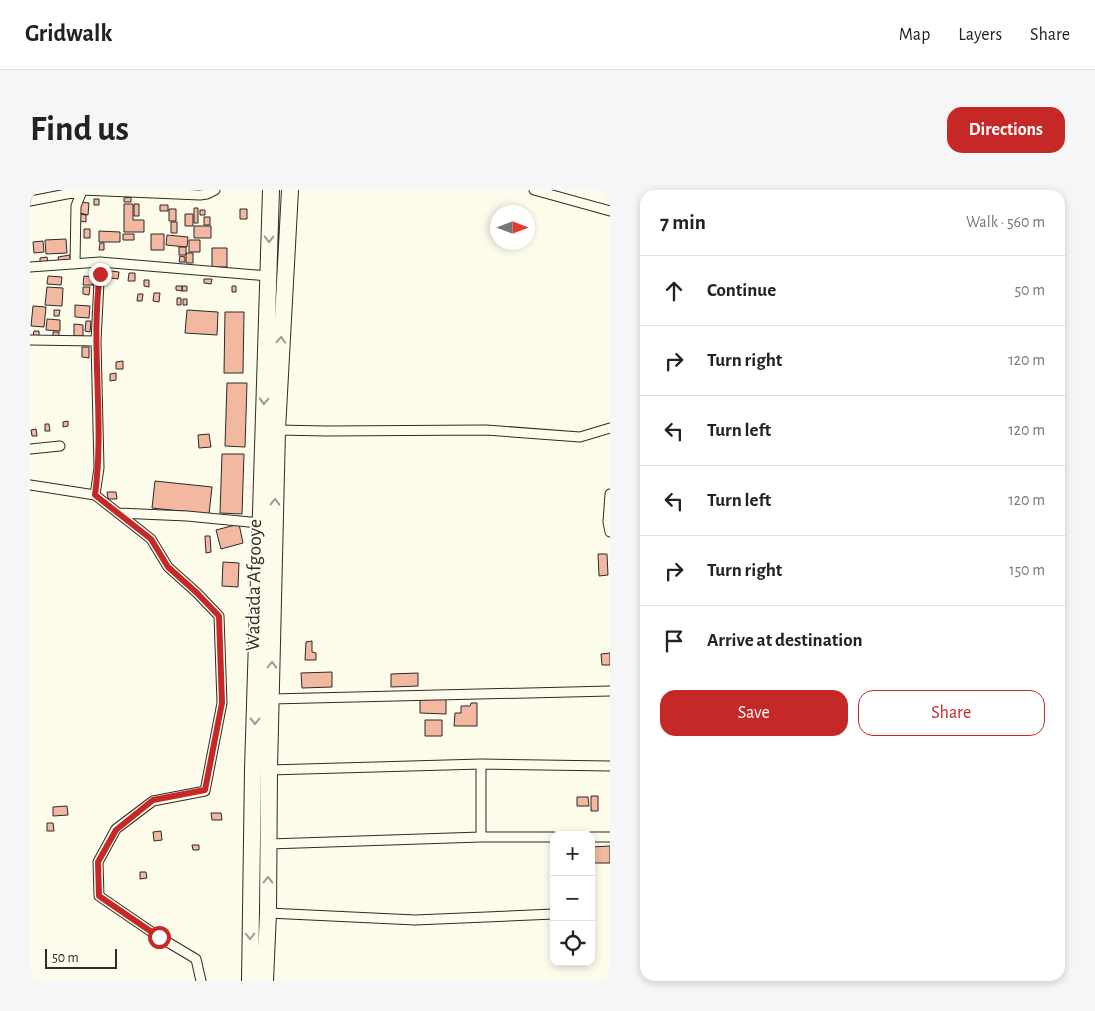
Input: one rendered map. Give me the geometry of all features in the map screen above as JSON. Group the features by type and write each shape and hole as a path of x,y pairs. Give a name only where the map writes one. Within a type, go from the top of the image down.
{"highway":[{"name":"Wadada Afgooye","path":"250,981 252,779 271,190"},
{"name":"Wadada Afgooye","path":"265,981 268,913 269,770 277,430 290,190"}],"street":[{"path":"30,201 82,191 200,195 215,190"},
{"path":"534,190 610,211"},
{"path":"75,264 76,206 82,191"},
{"path":"30,267 100,262 268,276"},
{"path":"95,495 99,468 96,341 100,262"},
{"path":"30,340 96,341"},
{"path":"277,430 486,430 580,437 610,428"},
{"path":"30,448 60,446"},
{"path":"30,485 95,495 151,539 168,567 219,616 222,703 205,790 153,800 116,830 98,862 99,896 159,937 196,959 201,981"},
{"path":"610,494 608,522 610,532"},
{"path":"118,513 187,516 260,523"},
{"path":"271,699 610,691"},
{"path":"481,764 481,837"},
{"path":"269,770 481,764 610,766"},
{"path":"269,844 481,837 550,837"},
{"path":"595,837 610,838"},
{"path":"268,913 415,920 550,914"}],"building":[{"path":"131,197 131,202 124,202 124,198"},
{"path":"94,199 99,199 99,205 94,205"},
{"path":"81,202 89,203 88,215 80,213"},
{"path":"124,204 133,204 133,220 144,220 144,232 124,232"},
{"path":"134,204 139,204 139,216 134,216"},
{"path":"160,205 168,205 168,211 160,211"},
{"path":"194,208 198,208 198,223 194,223"},
{"path":"169,209 176,209 176,221 169,221"},
{"path":"240,209 247,209 247,219 240,219"},
{"path":"200,210 205,210 205,215 200,215"},
{"path":"79,214 86,215 86,222 79,221"},
{"path":"185,214 193,214 193,226 185,226"},
{"path":"204,217 210,217 210,225 204,225"},
{"path":"171,222 177,222 177,233 171,233"},
{"path":"194,226 211,226 211,238 194,238"},
{"path":"84,229 90,229 90,238 84,238"},
{"path":"99,231 120,232 120,242 99,242"},
{"path":"123,234 134,234 134,240 123,240"},
{"path":"151,234 164,234 164,250 151,250"},
{"path":"167,235 188,237 187,247 166,245"},
{"path":"66,239 67,253 46,254 45,240"},
{"path":"189,240 200,240 200,252 189,252"},
{"path":"43,241 44,252 34,253 33,242"},
{"path":"100,243 104,243 104,250 99,250"},
{"path":"179,247 186,247 186,255 179,255"},
{"path":"212,248 227,248 227,267 212,267"},
{"path":"186,253 193,253 193,263 186,263"},
{"path":"70,255 70,262 59,264 58,257"},
{"path":"180,256 185,257 185,262 179,262"},
{"path":"47,257 48,264 40,265 40,258"},
{"path":"111,271 119,272 118,279 111,278"},
{"path":"129,273 135,273 135,281 128,281"},
{"path":"48,276 62,277 61,285 47,284"},
{"path":"84,276 93,277 93,285 83,285"},
{"path":"204,279 212,279 211,284 204,283"},
{"path":"144,280 149,280 149,287 144,286"},
{"path":"176,286 182,286 182,291 176,290"},
{"path":"182,286 187,286 187,291 182,291"},
{"path":"232,286 236,286 236,292 232,292"},
{"path":"47,287 63,288 62,306 45,305"},
{"path":"83,287 90,287 89,295 83,294"},
{"path":"154,293 160,293 159,302 153,301"},
{"path":"138,294 143,294 142,301 137,301"},
{"path":"177,298 181,298 181,305 177,305"},
{"path":"183,299 187,299 187,305 183,305"},
{"path":"75,305 90,306 89,318 75,317"},
{"path":"33,306 46,307 44,327 31,326"},
{"path":"54,310 60,310 59,316 54,316"},
{"path":"187,310 218,312 217,335 185,333"},
{"path":"225,312 244,312 243,373 224,373"},
{"path":"47,319 60,320 60,331 46,330"},
{"path":"86,321 91,321 90,332 85,331"},
{"path":"74,324 83,325 83,336 74,336"},
{"path":"34,331 39,331 39,336 33,336"},
{"path":"53,332 59,332 59,337 53,336"},
{"path":"82,347 89,347 89,358 82,357"},
{"path":"123,361 123,369 116,369 116,362"},
{"path":"116,373 116,380 110,381 110,374"},
{"path":"227,383 247,383 245,447 225,446"},
{"path":"68,421 68,426 63,427 63,422"},
{"path":"45,424 49,424 50,431 45,431"},
{"path":"36,429 37,436 32,436 31,430"},
{"path":"209,434 211,447 199,448 198,435"},
{"path":"222,454 244,454 242,514 220,513"},
{"path":"155,481 212,487 209,514 152,508"},
{"path":"107,492 116,492 117,499 108,499"},
{"path":"239,524 243,543 221,549 216,530"},
{"path":"205,536 210,536 211,552 206,553"},
{"path":"598,554 607,554 608,575 599,576"},
{"path":"223,562 239,563 238,587 222,586"},
{"path":"312,641 312,652 316,653 316,660 305,660 306,642"},
{"path":"610,653 610,665 602,665 601,654"},
{"path":"332,672 332,687 302,688 301,673"},
{"path":"418,673 418,686 391,687 391,674"},
{"path":"420,697 446,698 446,714 420,713"},
{"path":"471,703 477,703 477,726 454,726 455,713 461,713 461,706 470,706"},
{"path":"425,720 442,720 442,736 425,736"},
{"path":"591,796 598,796 598,811 591,811"},
{"path":"577,797 588,797 589,806 577,806"},
{"path":"67,806 68,815 53,816 53,807"},
{"path":"211,813 221,813 222,820 212,820"},
{"path":"47,823 53,823 54,831 47,831"},
{"path":"161,831 162,840 154,841 153,832"},
{"path":"192,845 199,845 199,850 193,850"},
{"path":"610,846 610,863 595,863 595,847"},
{"path":"140,872 146,872 147,878 140,879"}],"route":[{"path":"100,274 96,341 99,468 95,495 151,539 168,567 219,616 222,703 205,790 153,800 116,830 98,862 99,896 159,937"}]}
